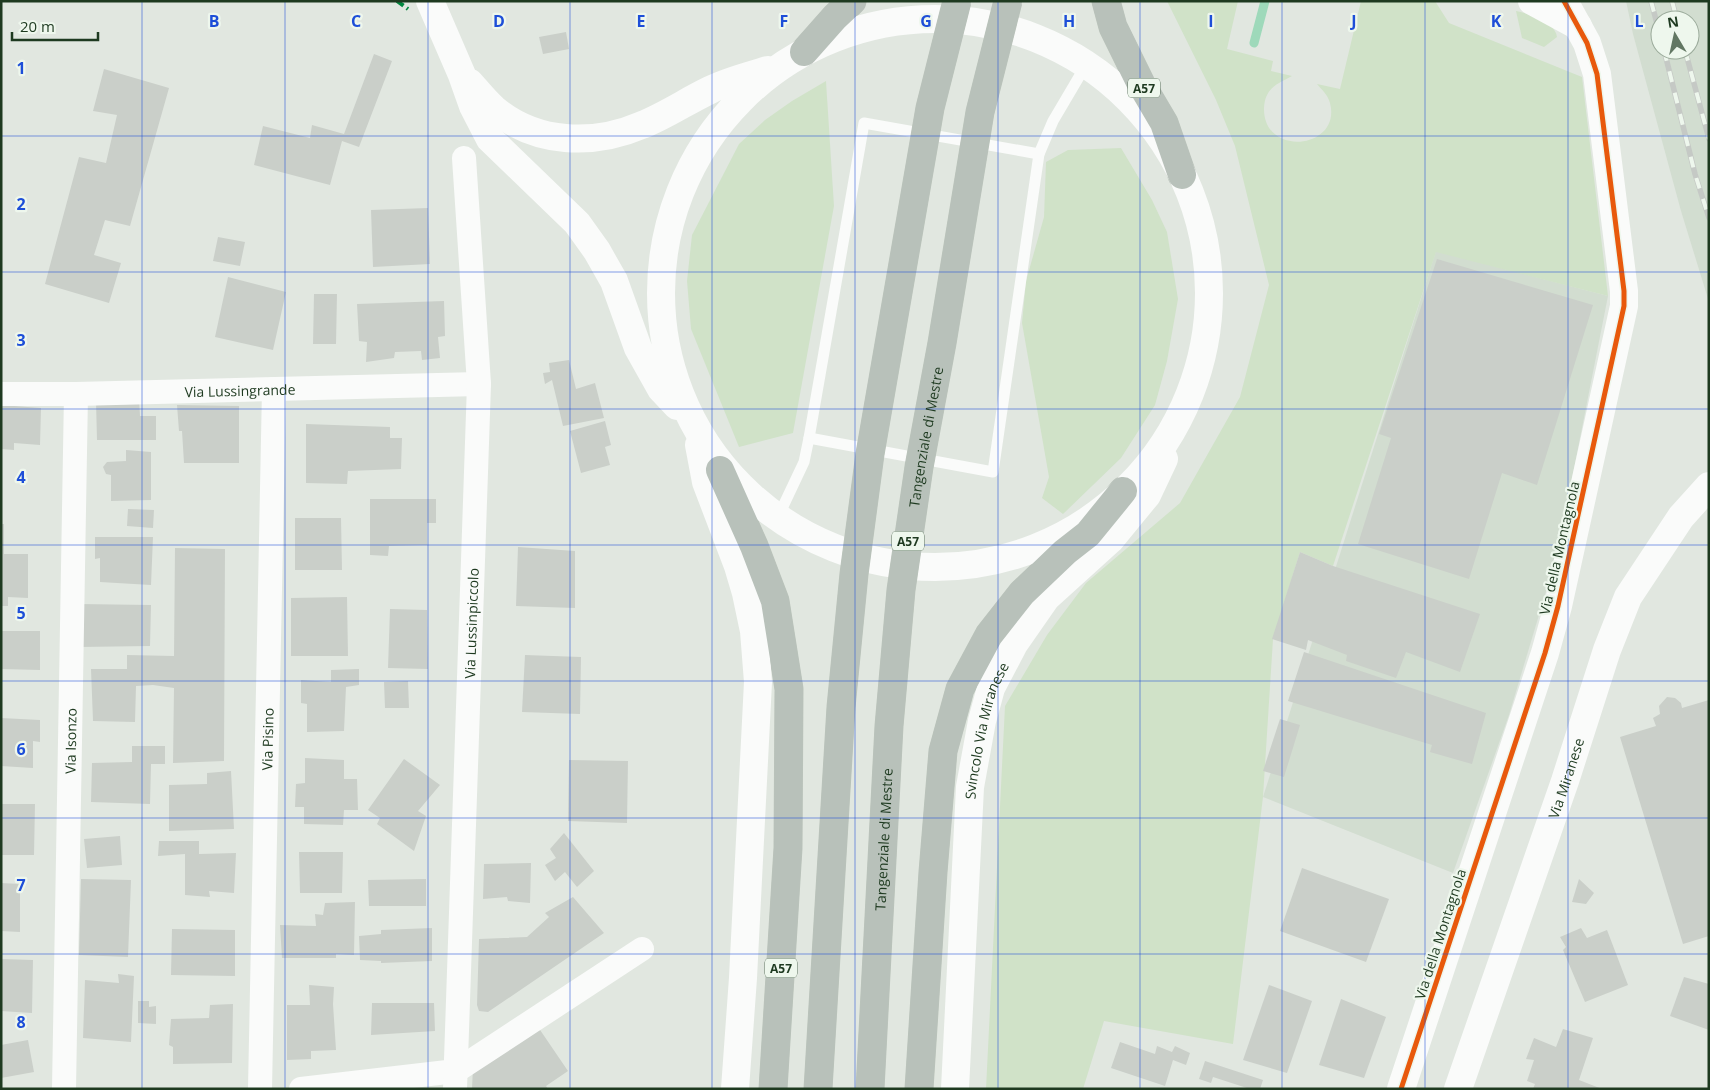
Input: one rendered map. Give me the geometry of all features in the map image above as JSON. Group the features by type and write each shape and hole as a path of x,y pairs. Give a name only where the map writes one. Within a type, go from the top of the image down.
{"highway":[{"path":"804,52 852,1"},
{"path":"818,1089 841,706 854,574 870,454 930,108 957,1"},
{"name":"Tangenziale di Mestre","path":"870,1089 889,726 901,590 919,467 942,343 980,112 1008,1"},
{"name":"A57","path":"1106,1 1113,26 1121,43 1141,84 1164,123 1182,175"},
{"name":"A57","path":"720,470 754,546 775,600 789,689 788,848 773,1089"},
{"path":"919,1089 942,751 960,689 989,635 1022,593 1065,552 1088,534 1123,491"}],"street":[{"path":"430,1 462,74 473,106 490,139 578,222 614,280 638,348 661,389 694,429 720,470 778,517 817,539 858,556 902,564 947,566 991,560 1039,545 1084,522 1123,491 1177,432"},
{"path":"1532,1 1578,26"},
{"name":"Via della Montagnola","path":"1401,1089 1545,653 1558,606 1624,306 1624,291 1597,74 1587,43 1564,1"},
{"name":"Svincolo Via Miranese","path":"781,66 804,52 849,33 897,22 947,20 996,26 1043,41 1086,65 1125,95 1157,133 1182,175 1198,217 1205,252 1209,305 1205,347 1195,389 1147,495 1110,540 1046,598 1014,644 991,688 982,721 970,787 955,1089"},
{"path":"462,74 494,109 528,130 556,138 582,139 610,136 642,125 731,81 781,66"},
{"path":"734,1089 743,978 758,682 754,631 746,592 738,566 706,482 694,429 675,382 664,338 660,294 664,249 674,206 692,165 716,128 746,94 781,66"},
{"name":"Via Lussinpiccolo","path":"456,1080 479,384 464,158"},
{"name":"Via Lussingrande","path":"1,394 274,390 479,384"},
{"name":"Via Pisino","path":"260,1089 274,390"},
{"name":"Via Isonzo","path":"64,1089 76,394"},
{"name":"Via Miranese","path":"1458,1089 1565,781 1607,650 1628,597 1681,516 1709,486"},
{"path":"301,1089 456,1080 642,949"}],"lane":[{"path":"809,438 993,472 1039,154 1053,121 1086,65"},
{"path":"778,517 804,462 864,123 1039,154"}],"shaded area":[{"path":"1626,1 1709,1 1709,302 1681,211 1633,34"},
{"path":"1436,251 1608,296 1557,555 1509,715 1453,873 1263,797"}],"green space":[{"path":"1167,1 1238,1 1227,49 1273,61 1271,71 1292,76 1269,91 1264,108 1267,124 1276,135 1288,141 1301,142 1314,138 1325,130 1331,118 1330,103 1317,84 1340,89 1361,1 1435,1 1449,23 1582,77 1608,296 1436,252 1333,566 1300,552 1273,639 1263,797 1233,1044 1104,1021 1083,1089 986,1089 1005,706 1047,635 1086,583 1180,503 1240,397 1269,285 1235,146 1216,100"},
{"path":"1516,11 1541,19 1552,27 1557,37 1544,47 1522,38"},
{"path":"826,81 834,206 793,433 739,447 691,329 687,281 692,235 739,144 765,120"},
{"path":"1121,148 1152,200 1167,232 1178,299 1167,361 1155,405 1121,458 1063,514 1042,498 1049,477 1022,323 1026,281 1044,217 1046,162 1068,150"}],"building":[{"path":"566,32 569,49 543,54 539,37"},
{"path":"374,54 392,61 359,147 342,141 330,185 254,165 263,126 310,138 312,125 344,134"},
{"path":"104,69 169,88 130,226 105,220 94,255 121,263 109,303 45,284 79,157 106,163 117,115 93,111"},
{"path":"428,208 430,264 373,267 371,210"},
{"path":"218,237 245,242 240,266 213,261"},
{"path":"1437,259 1593,305 1537,485 1502,473 1469,579 1358,544 1391,438 1379,434"},
{"path":"228,277 286,292 273,350 215,337"},
{"path":"314,294 337,294 336,344 313,344"},
{"path":"444,301 445,336 438,337 440,358 422,360 421,351 395,352 394,358 366,362 367,342 359,341 357,304"},
{"path":"569,360 576,389 595,383 604,418 563,426 552,380 545,384 543,373 550,372 549,363"},
{"path":"139,399 140,416 156,416 156,440 97,440 96,401"},
{"path":"1,405 41,408 40,445 14,443 14,450 1,449"},
{"path":"177,405 239,406 239,463 184,463 182,431 179,431"},
{"path":"605,421 611,445 605,447 610,465 581,473 570,431"},
{"path":"306,424 390,427 390,438 402,438 401,469 348,471 347,484 306,483"},
{"path":"126,450 151,452 151,500 111,501 111,475 106,474 103,467 107,462 126,461"},
{"path":"370,499 436,499 436,523 427,523 427,545 389,546 388,556 370,555"},
{"path":"128,509 154,510 153,528 127,526"},
{"path":"295,518 341,518 342,570 295,570"},
{"path":"1,524 4,524 4,554 28,554 28,598 8,597 8,606 1,606"},
{"path":"95,537 153,537 151,585 100,582 100,558 95,559"},
{"path":"518,547 575,551 575,608 516,606"},
{"path":"175,548 225,549 224,761 173,763 174,688 153,685 136,686 135,722 93,721 91,669 127,669 127,655 174,656"},
{"path":"1300,552 1333,566 1480,614 1460,672 1406,652 1396,678 1346,661 1347,655 1308,640 1306,650 1272,639"},
{"path":"347,597 348,656 291,656 291,598"},
{"path":"78,604 151,605 150,646 79,647"},
{"path":"390,609 427,610 428,669 388,668"},
{"path":"1,631 40,631 40,670 1,669"},
{"path":"1304,652 1486,713 1472,764 1430,752 1432,745 1288,701"},
{"path":"525,655 581,657 580,714 522,712"},
{"path":"359,669 359,685 346,687 344,731 307,732 307,704 301,703 301,680 331,682 331,670"},
{"path":"408,681 409,708 385,708 384,682"},
{"path":"1667,697 1675,698 1681,703 1682,708 1709,700 1709,936 1683,944 1620,737 1656,726 1653,718 1660,714 1659,706"},
{"path":"1,718 40,720 40,742 33,741 33,768 1,766"},
{"path":"1280,719 1300,725 1284,777 1263,771"},
{"path":"132,746 165,746 165,764 151,764 150,804 91,802 92,763 132,762"},
{"path":"305,758 344,760 344,779 357,779 358,810 344,810 343,825 304,824 304,807 295,807 296,784 305,783"},
{"path":"404,759 440,785 418,811 426,816 414,851 377,824 380,818 368,810"},
{"path":"569,760 628,761 627,823 568,821"},
{"path":"231,771 234,829 169,831 169,785 207,784 207,773"},
{"path":"1,804 35,804 34,855 1,855"},
{"path":"564,833 594,871 577,887 565,872 555,881 545,865 556,858 550,849"},
{"path":"120,836 122,865 87,868 84,839"},
{"path":"159,841 199,841 199,854 236,853 234,893 209,891 210,897 185,895 185,854 158,856"},
{"path":"299,852 343,852 342,893 300,893"},
{"path":"531,863 530,903 508,901 507,897 483,899 484,864"},
{"path":"1302,868 1389,899 1366,962 1280,931"},
{"path":"81,879 131,880 128,957 79,955"},
{"path":"426,879 426,906 369,906 368,880"},
{"path":"1579,879 1594,893 1586,904 1572,902"},
{"path":"1,883 20,884 20,932 1,931"},
{"path":"573,897 604,933 488,1012 479,1011 477,1005 479,939 527,937 549,917 545,913"},
{"path":"355,902 354,955 336,954 336,958 282,958 280,925 316,926 315,914 323,915 325,903"},
{"path":"432,928 432,961 381,963 381,961 360,960 359,936 381,934 381,930"},
{"path":"1581,928 1587,938 1607,930 1628,985 1585,1002 1563,950 1566,947 1560,937"},
{"path":"172,929 235,930 235,976 171,975"},
{"path":"1,959 33,960 32,1013 1,1011"},
{"path":"118,974 134,976 131,1042 83,1038 85,980 119,983"},
{"path":"1684,977 1709,984 1709,1030 1670,1016"},
{"path":"309,985 334,987 333,1004 336,1050 311,1051 311,1059 287,1060 287,1005 310,1005"},
{"path":"1269,985 1312,1001 1287,1073 1243,1060"},
{"path":"1341,999 1386,1017 1364,1078 1319,1065"},
{"path":"138,1001 149,1001 149,1007 156,1006 156,1024 138,1023"},
{"path":"372,1003 434,1003 435,1031 371,1035"},
{"path":"233,1004 232,1063 173,1064 173,1047 169,1045 171,1019 209,1018 210,1005"},
{"path":"536,1024 568,1071 546,1086 548,1089 472,1089 473,1067"},
{"path":"1563,1029 1593,1038 1579,1080 1602,1089 1533,1089 1535,1084 1527,1081 1534,1060 1526,1059 1534,1038 1556,1047"},
{"path":"28,1040 34,1072 1,1078 1,1045"},
{"path":"1120,1042 1155,1054 1157,1046 1172,1052 1175,1046 1190,1053 1186,1065 1173,1060 1165,1086 1111,1068"},
{"path":"1205,1061 1263,1080 1260,1089 1250,1089 1213,1077 1211,1083 1199,1079"}],"waterway":[{"path":"1254,43 1265,1"}],"railway":[{"path":"1651,1 1653,10"},
{"path":"1672,1 1674,10"},
{"path":"1666,60 1695,174 1709,218"},
{"path":"1688,60 1709,139"}],"marked path":[{"path":"397,1 408,9"}],"cycle path":[{"path":"1401,1089 1545,653 1558,606 1624,306 1624,291 1597,74 1587,43 1564,1"}]}
